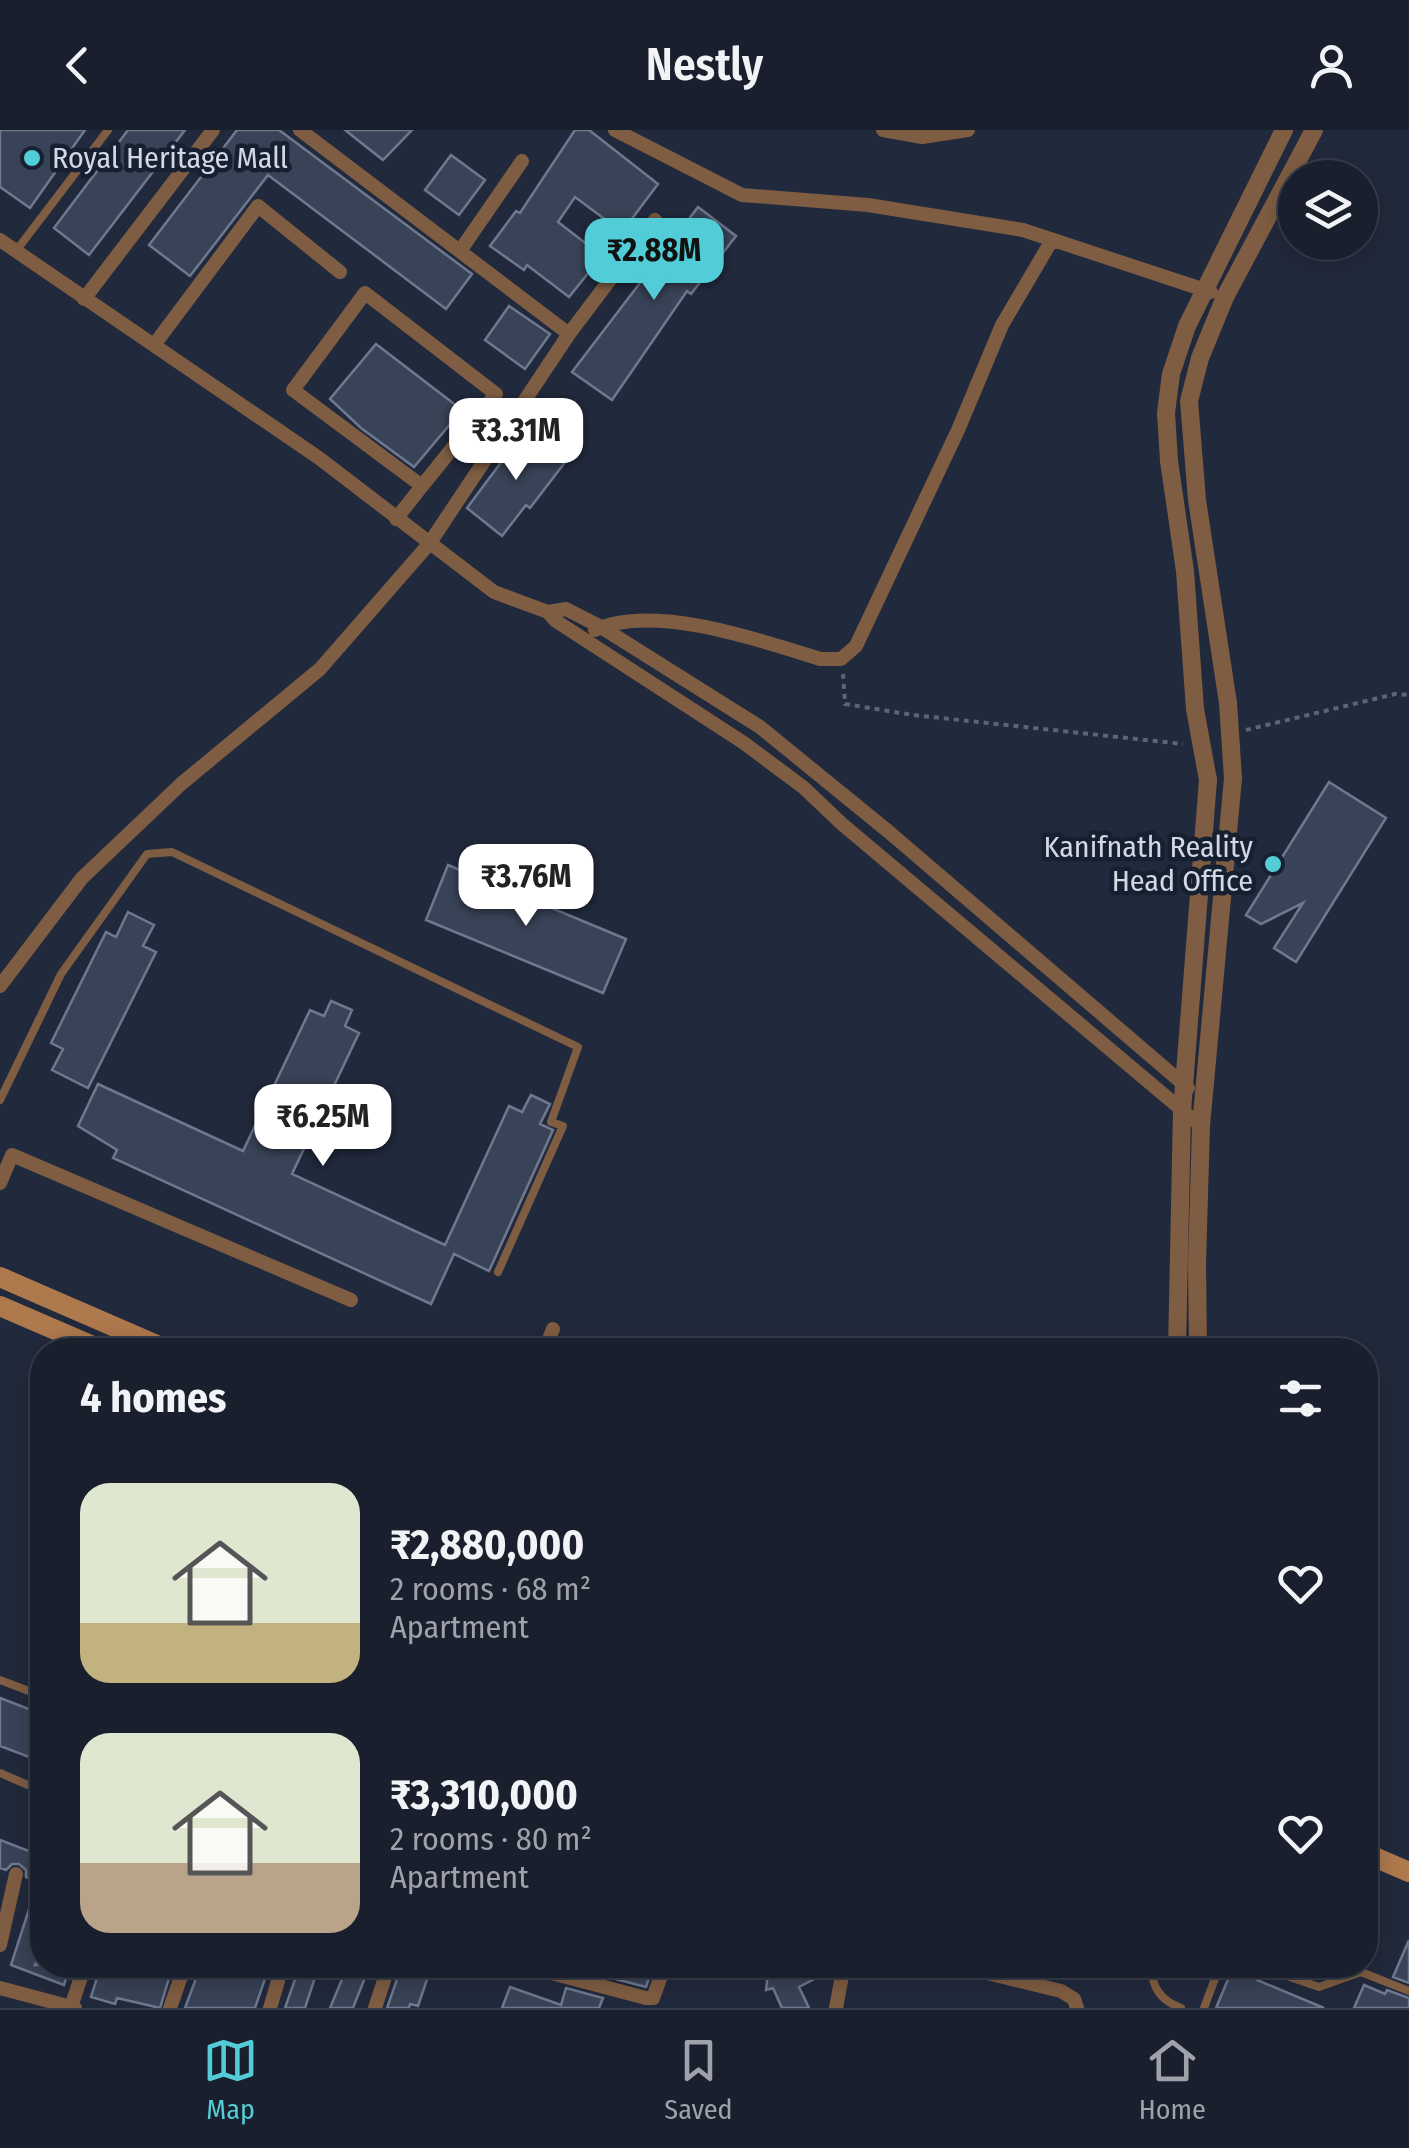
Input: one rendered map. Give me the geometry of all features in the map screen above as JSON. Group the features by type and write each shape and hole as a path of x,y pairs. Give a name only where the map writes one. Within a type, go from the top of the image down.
{"main road":[{"path":"0,1278 140,1338"},
{"path":"0,1306 74,1338"},
{"path":"1378,1859 1409,1872"}],"street":[{"path":"84,299 213,130"},
{"path":"300,130 570,334"},
{"path":"615,130 742,195 868,205 1023,230 1225,298"},
{"path":"883,130 922,137 968,130"},
{"path":"1177,1338 1182,1111 1208,780 1195,709 1185,571 1166,414 1171,374 1187,326 1284,130"},
{"path":"1198,1338 1201,1126 1233,778 1228,702 1197,500 1189,401 1200,358 1225,298 1314,130"},
{"path":"460,251 522,162"},
{"path":"154,345 258,206 340,272"},
{"path":"0,986 82,878 181,784 320,669 429,544 570,334 655,220"},
{"path":"0,240 319,458 494,592 548,612 556,621 744,743 803,787 1201,1126"},
{"path":"582,636 612,622 682,622 820,659 842,659 856,646 958,430 1002,325 1052,240"},
{"path":"396,519 496,394 365,293 293,390 422,486"},
{"path":"548,612 566,609 601,627 760,727 1206,1100"},
{"path":"0,1183 12,1155 351,1300"},
{"path":"550,1338 553,1329"},
{"path":"0,1946 16,1874"},
{"path":"0,1988 73,2008 81,1978"},
{"path":"170,2008 180,1978"},
{"path":"375,2008 385,1978"},
{"path":"570,1978 654,1998 662,1978"},
{"path":"836,2008 842,1978"},
{"path":"1007,1978 1060,1991 1074,1999 1078,2008"},
{"path":"270,2008 278,1981"}],"lane":[{"path":"16,251 108,130"},
{"path":"0,1100 71,959 147,854 172,852 578,1047 551,1122 562,1126 498,1272"},
{"path":"0,1680 30,1691"},
{"path":"0,1773 30,1786"},
{"path":"1153,1978 1165,2002 1181,2008"},
{"path":"1204,2008 1215,1978"},
{"path":"1294,1978 1318,1986 1343,1978"},
{"path":"1376,1978 1409,1991"}],"path":[{"path":"842,659 846,704 1186,744"},
{"path":"1243,730 1395,694 1409,695"}],"building":[{"name":"Royal Heritage Mall","path":"0,130 85,130 30,208 0,187"},
{"path":"128,130 185,130 89,255 54,228"},
{"path":"237,130 279,130 472,274 446,309 268,175 190,276 149,245"},
{"path":"345,130 412,130 383,160"},
{"path":"575,130 589,130 658,184 622,232 575,197 558,222 602,256 569,297 527,265 524,270 490,246 516,211 520,213"},
{"path":"451,155 485,180 459,215 425,190"},
{"path":"698,207 736,236 691,294 687,291 612,400 572,372"},
{"path":"509,306 550,334 525,369 485,340"},
{"path":"376,344 462,410 414,467 361,428 330,399"},
{"path":"526,429 566,461 530,508 526,505 502,536 467,508"},
{"path":"1329,782 1386,818 1296,962 1274,948 1303,903 1261,924 1246,915"},
{"path":"448,865 626,939 603,993 426,920"},
{"path":"128,912 154,925 143,946 156,952 88,1088 52,1070 63,1049 51,1043 106,932 116,937"},
{"path":"331,1001 352,1010 345,1026 359,1033 292,1174 445,1245 509,1106 522,1112 531,1095 550,1104 540,1124 553,1130 489,1271 454,1254 431,1304 113,1158 117,1150 78,1126 98,1084 243,1151 310,1010 324,1016"},
{"path":"0,1698 30,1709 30,1757 0,1746"},
{"path":"0,1840 30,1851 30,1878 19,1864 6,1870 0,1868"},
{"path":"30,1906 30,1972 11,1965"},
{"path":"1409,1940 1409,1983 1393,1977"},
{"path":"45,1978 66,1978 64,1985"},
{"path":"97,1978 169,1978 160,2008 117,1998 115,2004 91,1997"},
{"path":"196,1978 265,1978 255,2008 185,2008"},
{"path":"295,1978 315,1978 305,2008 285,2008"},
{"path":"343,1978 365,1978 353,2008 330,2008"},
{"path":"397,1978 428,1978 418,2006 387,2008"},
{"path":"611,1978 649,1978 646,1987"},
{"path":"767,1978 816,1978 799,1987 809,2008 782,2008 773,1988 766,1990"},
{"path":"1229,1978 1258,1978 1324,2008 1216,2008"},
{"path":"1364,1985 1409,1998 1409,2008 1354,2008"},
{"path":"510,1987 561,2005 566,1988 603,1998 599,2008 502,2008"}],"place":[{"name":"Royal Heritage Mall","path":"32,158"},
{"name":"Kanifnath Reality Head Office","path":"1273,864"}]}
